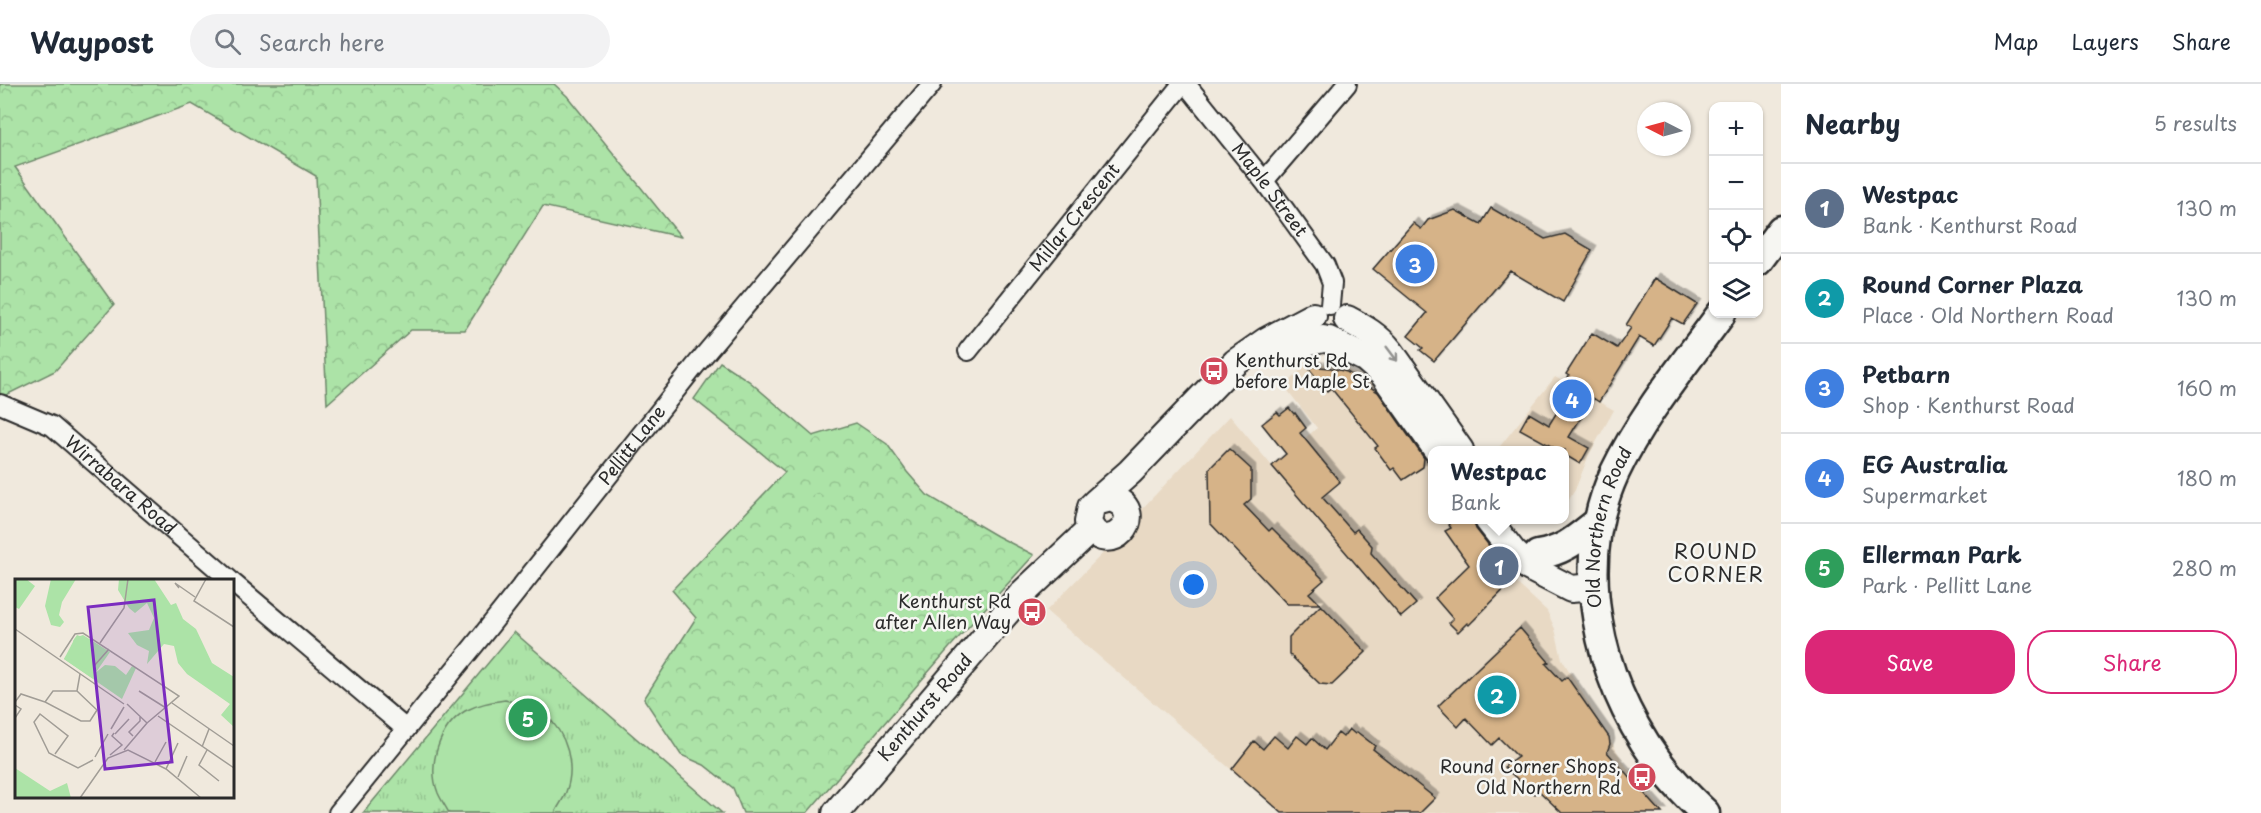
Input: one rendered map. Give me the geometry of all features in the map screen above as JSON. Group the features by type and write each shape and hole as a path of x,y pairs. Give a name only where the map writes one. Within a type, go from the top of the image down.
{"main road":[{"path":"1763,254 1781,230"},
{"name":"Old Northern Road","path":"1704,813 1678,788 1656,760 1618,691 1606,660 1594,587 1594,546 1598,522 1614,473 1631,442 1718,318"},
{"path":"1329,324 1384,375 1434,446"},
{"path":"1126,511 1148,469 1248,366 1274,350 1329,324"},
{"path":"1096,502 1111,498 1118,501 1126,511 1128,517 1125,528 1117,536 1101,537 1091,529 1088,522 1089,514 1096,502 1130,472 1236,362 1266,341 1329,324 1374,334 1390,351 1457,446"},
{"path":"1538,555 1556,552 1567,546 1598,522"},
{"path":"1492,524 1513,552 1530,568 1571,590 1594,587"},
{"path":"1511,524 1518,535 1538,555 1594,587"},
{"name":"Kenthurst Road","path":"836,813 1023,593 1091,529"}],"street":[{"name":"Pellitt Lane","path":"338,813 481,637 695,366 932,84"},
{"name":"Maple Street","path":"1184,84 1264,181 1324,265 1332,283 1329,324"},
{"name":"Millar Crescent","path":"968,351 1184,84"},
{"path":"1264,181 1347,84"},
{"name":"Wirrabara Road","path":"0,404 52,426 229,579"},
{"name":"Wirrabara Road","path":"234,584 406,729"}],"shaded area":[{"path":"1306,364 1325,364 1348,370 1369,380 1382,392 1428,458 1428,524 1474,524 1512,579 1547,611 1555,629 1562,659 1627,768 1665,813 1282,813 1046,611 1113,543 1138,513 1230,416 1272,466 1317,428 1285,387"},
{"path":"1555,377 1614,410 1589,455 1569,500 1569,446 1500,446"}],"green space":[{"path":"0,84 554,84 567,96 681,237 543,206 465,330 411,330 327,404 316,176 192,104 15,167 114,305 55,371 0,398"},
{"path":"720,362 749,381 813,436 856,423 887,444 927,495 1034,555 950,647 807,813 743,813 733,788 704,765 681,755 644,699 696,618 672,590 785,472 694,399"},
{"path":"514,632 722,813 363,813"},
{"path":"505,700 526,705 540,712 553,722 559,731 568,750 570,761 569,782 564,797 555,813 449,813 435,782 435,759 442,737 448,727 465,711 480,705"}],"building":[{"path":"1491,208 1545,239 1565,234 1592,250 1563,302 1510,271 1434,361 1408,336 1427,313 1373,269 1413,223 1421,229 1428,220 1455,210 1481,224"},
{"path":"1655,278 1697,304 1683,324 1672,318 1654,346 1639,337 1599,402 1593,398 1569,437 1589,448 1580,464 1569,457 1569,446 1551,446 1520,429 1529,413 1549,425 1562,404 1558,402 1562,396 1559,394 1569,376 1566,374 1592,333 1617,348 1631,328 1626,325"},
{"path":"1307,366 1347,372 1378,392 1424,458 1423,467 1403,480 1394,468 1391,470 1375,448 1378,446 1331,388 1327,391"},
{"path":"1289,408 1306,428 1300,433 1340,482 1322,497 1353,532 1357,529 1372,546 1371,553 1416,604 1401,617 1272,466 1286,454 1262,424 1277,412 1280,415"},
{"path":"1229,449 1251,469 1251,499 1244,505 1269,531 1272,528 1324,580 1309,593 1320,604 1287,604 1210,523 1209,469"},
{"path":"1448,524 1474,524 1501,561 1517,576 1469,625 1467,623 1458,632 1449,623 1453,619 1435,598 1469,565 1445,531 1451,528"},
{"path":"1321,605 1366,652 1332,685 1320,684 1289,654 1289,637"},
{"path":"1520,628 1549,662 1546,664 1562,681 1567,677 1609,737 1610,744 1607,752 1662,813 1562,813 1538,790 1534,794 1504,767 1518,757 1499,738 1492,745 1466,718 1458,727 1438,706"},
{"path":"1349,729 1355,734 1357,732 1375,746 1373,749 1435,798 1420,813 1282,813 1232,769 1254,741 1263,749 1274,736 1288,748 1297,736 1307,744 1312,738 1325,750 1338,733 1343,737"}],"place":[{"name":"Petbarn","path":"1415,264"},
{"name":"Kenthurst Rd before Maple St","path":"1214,371"},
{"name":"EG Australia","path":"1572,399"},
{"name":"Westpac","path":"1499,566"},
{"name":"Kenthurst Rd after Allen Way","path":"1032,612"},
{"name":"Round Corner Plaza","path":"1497,695"},
{"name":"Ellerman Park","path":"528,718"},
{"name":"Round Corner Shops, Old Northern Rd","path":"1642,777"}],"district":[{"name":"ROUND CORNER","path":"1716,564"}]}
